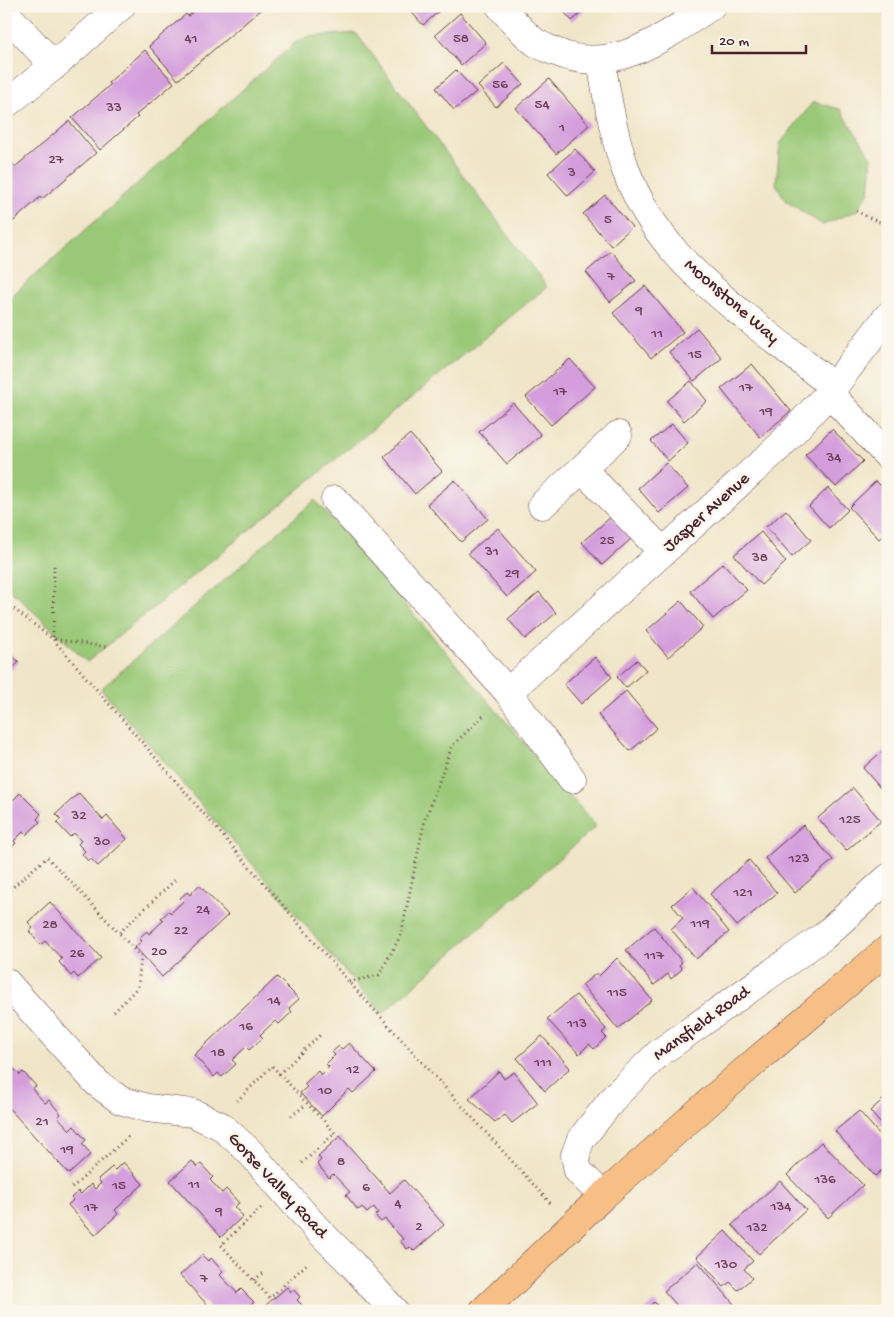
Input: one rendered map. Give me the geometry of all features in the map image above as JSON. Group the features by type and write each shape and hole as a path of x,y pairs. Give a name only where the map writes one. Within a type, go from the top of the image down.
{"main road":[{"path":"483,1311 603,1196 743,1072 888,949"}],"street":[{"path":"6,104 54,66 121,6"},
{"path":"500,6 537,43 566,56 600,61 629,54 668,35 711,6"},
{"path":"9,17 54,66"},
{"name":"Moonstone Way","path":"600,61 613,129 618,145 626,169 650,220 682,262 711,290 831,390 888,456"},
{"name":"Jasper Avenue","path":"508,692 778,447 831,390 886,321"},
{"path":"542,505 618,435"},
{"path":"582,469 663,552"},
{"path":"335,500 508,692 572,779"},
{"name":"Mansfield Road","path":"603,1196 578,1171 575,1155 581,1139 616,1095 659,1053 824,936 888,878"},
{"name":"Gorse Valley Road","path":"6,982 97,1083 120,1100 147,1108 193,1113 221,1126 249,1151 330,1243 352,1264 394,1311"}],"path":[{"path":"856,211 876,221 888,224"},
{"path":"53,639 54,566"},
{"path":"6,604 53,639 349,982 572,1226"},
{"path":"53,639 107,647"},
{"path":"349,982 379,975 401,935 424,823 452,746 508,692"},
{"path":"6,893 46,857 141,957 138,987 114,1012"},
{"path":"119,933 175,880"},
{"path":"280,1074 321,1034"},
{"path":"215,1123 272,1066 335,1133 221,1245 270,1298 330,1243"},
{"path":"291,1116 307,1104"},
{"path":"72,1188 134,1131 147,1108"},
{"path":"254,1280 266,1271"}],"green space":[{"path":"356,33 547,287 87,662 16,595 6,588 6,301 296,42 307,37"},
{"path":"813,102 840,109 872,158 869,192 856,211 823,225 786,201 776,184 780,144"},
{"path":"315,500 596,826 382,1014 101,689"}],"building":[{"path":"200,6 265,6 178,80 149,46 186,14 188,16"},
{"path":"406,6 445,6 423,25"},
{"path":"559,6 589,6 572,21"},
{"path":"460,13 486,43 461,65 435,35"},
{"path":"145,50 174,83 136,115 138,117 100,150 72,118 110,85 108,83"},
{"path":"504,63 523,84 496,107 478,86"},
{"path":"456,70 476,92 454,110 436,88"},
{"path":"549,79 589,125 556,154 516,108"},
{"path":"69,121 96,153 42,199 40,197 6,228 6,169 12,163 15,167"},
{"path":"575,149 595,172 568,196 548,173"},
{"path":"605,195 632,227 611,246 583,214"},
{"path":"611,251 636,281 610,302 586,272"},
{"path":"645,286 683,332 651,358 613,313"},
{"path":"697,328 722,358 694,381 669,352"},
{"path":"570,359 595,387 551,425 526,397"},
{"path":"752,364 791,411 760,437 721,389"},
{"path":"691,381 707,401 684,421 667,401"},
{"path":"513,403 541,435 507,464 479,432"},
{"path":"672,424 688,443 668,461 651,441"},
{"path":"832,429 863,461 836,487 805,455"},
{"path":"410,434 442,471 415,494 384,457"},
{"path":"666,463 688,488 659,513 638,488"},
{"path":"455,480 488,519 461,542 427,504"},
{"path":"876,481 888,493 888,531 879,539 849,507"},
{"path":"828,488 848,510 829,528 809,506"},
{"path":"786,510 811,540 792,557 766,527"},
{"path":"612,516 631,539 602,565 582,542"},
{"path":"498,528 536,572 507,597 468,553"},
{"path":"761,532 786,562 761,585 734,555"},
{"path":"723,563 747,590 713,619 690,591"},
{"path":"539,592 556,613 525,639 508,619"},
{"path":"681,601 703,627 668,657 646,631"},
{"path":"6,650 19,662 6,675"},
{"path":"595,657 612,677 581,704 564,684"},
{"path":"637,660 646,670 626,688 617,677"},
{"path":"626,691 657,728 630,751 598,715"},
{"path":"888,748 888,797 863,768"},
{"path":"853,788 881,821 846,851 818,818"},
{"path":"20,793 41,814 37,819 40,822 26,835 23,832 14,841 16,843 7,852 10,855 6,858 6,807"},
{"path":"79,793 103,820 107,816 127,839 98,866 91,859 88,861 82,854 85,851 78,844 81,841 74,833 70,837 57,823 61,819 56,814"},
{"path":"803,825 833,860 795,893 765,858"},
{"path":"749,860 777,893 737,926 710,894"},
{"path":"199,885 228,915 162,977 135,947 142,941 139,938 147,931 149,934 164,920 161,918 169,911 171,913 183,901 180,898 187,892 190,895"},
{"path":"693,887 729,932 696,959 671,929 683,918 672,905"},
{"path":"50,902 101,958 78,978 74,973 71,976 59,962 62,959 45,941 40,945 29,931 33,928 28,922"},
{"path":"654,927 682,962 679,965 682,969 671,979 668,974 654,985 626,950"},
{"path":"617,958 652,1000 618,1029 582,985 597,973 599,976"},
{"path":"277,977 299,999 289,1008 292,1012 279,1024 275,1021 260,1035 263,1038 249,1050 246,1047 232,1060 236,1064 222,1077 218,1073 214,1077 194,1055"},
{"path":"576,995 606,1029 602,1033 606,1037 594,1049 589,1044 579,1054 547,1019"},
{"path":"542,1036 570,1068 545,1091 517,1058"},
{"path":"349,1043 376,1072 353,1093 349,1089 322,1116 300,1093 307,1087 304,1084 318,1071 321,1075 329,1067 326,1064 335,1055 332,1052 339,1046 342,1049"},
{"path":"14,1069 20,1075 23,1072 36,1086 32,1089 45,1103 49,1100 61,1114 58,1117 70,1130 74,1126 86,1140 82,1144 91,1154 69,1174 6,1105 6,1076"},
{"path":"499,1071 504,1079 514,1072 538,1103 512,1123 505,1115 495,1122 469,1099"},
{"path":"888,1087 888,1128 886,1130 870,1111 887,1096 882,1091"},
{"path":"859,1111 888,1144 888,1165 875,1176 835,1131"},
{"path":"340,1136 390,1193 404,1180 444,1225 414,1251 410,1247 407,1249 400,1241 403,1239 385,1219 381,1222 375,1215 378,1213 374,1207 367,1213 362,1207 358,1210 346,1195 350,1192 333,1174 329,1178 317,1164 321,1160 318,1156"},
{"path":"821,1142 863,1185 828,1218 787,1175"},
{"path":"192,1161 197,1167 201,1164 213,1177 210,1180 222,1193 226,1189 239,1203 234,1207 243,1216 221,1237 170,1181"},
{"path":"123,1162 143,1184 115,1210 118,1214 95,1235 68,1205 73,1200 71,1198 78,1191 81,1194 91,1184 95,1189 101,1183 98,1179 112,1167 115,1170"},
{"path":"780,1181 806,1210 759,1254 732,1225"},
{"path":"725,1231 753,1261 744,1269 752,1278 738,1290 730,1282 724,1287 697,1257"},
{"path":"202,1255 208,1261 211,1258 223,1272 220,1275 237,1293 241,1289 254,1302 249,1306 254,1311 213,1311 180,1275"},
{"path":"698,1262 740,1311 682,1311 664,1291"},
{"path":"287,1287 291,1292 293,1289 300,1297 297,1300 308,1311 259,1311"},
{"path":"654,1302 663,1311 644,1311"}]}
